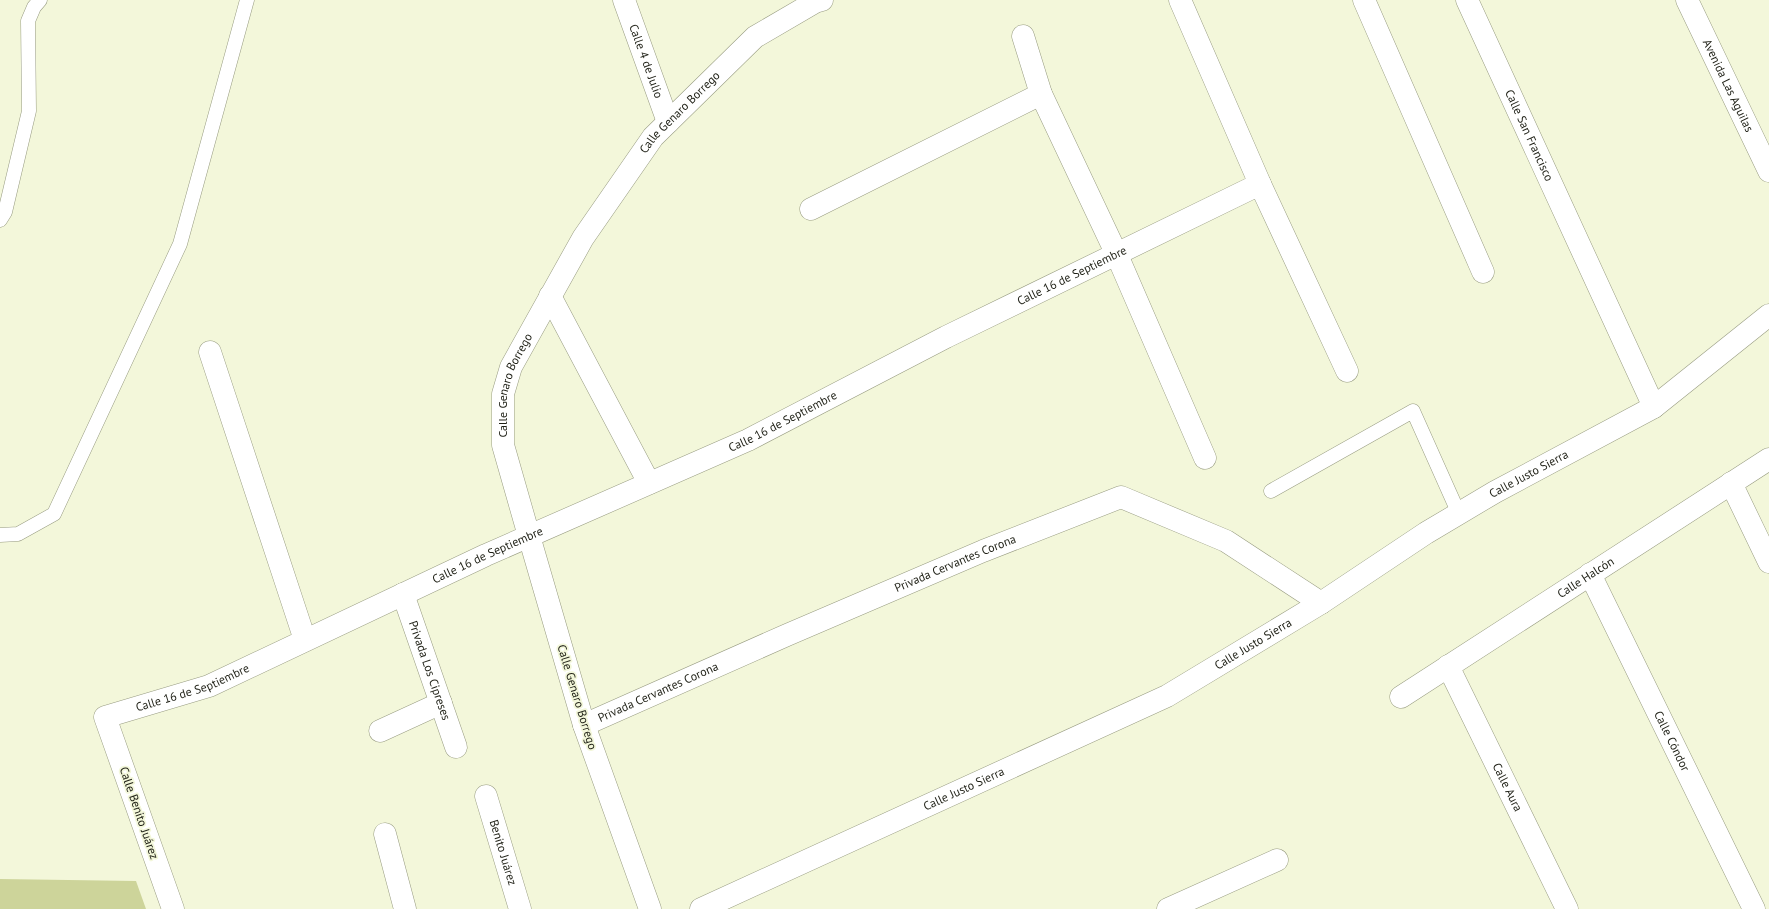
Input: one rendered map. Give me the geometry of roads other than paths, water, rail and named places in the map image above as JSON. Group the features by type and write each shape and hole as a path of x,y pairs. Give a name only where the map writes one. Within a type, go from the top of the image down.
{"street":[{"name":"Calle 4 de Julio","path":"624,0 668,122"},
{"path":"1180,0 1260,184 1347,371"},
{"path":"1364,0 1483,272"},
{"name":"Calle San Francisco","path":"1467,0 1593,271 1654,407"},
{"name":"Avenida Las Aguilas","path":"1687,0 1760,133 1769,171"},
{"name":"Calle Genaro Borrego","path":"650,909 584,725 503,445 503,394 511,367 583,238 653,137 755,37 818,1"},
{"path":"1023,36 1041,94 1117,255 1204,458"},
{"path":"811,209 1041,94"},
{"name":"Calle 16 de Septiembre","path":"106,717 208,686 529,536 748,440 946,337 1260,184"},
{"path":"550,296 649,483"},
{"name":"Calle Justo Sierra","path":"701,909 1167,696 1321,603 1426,533 1495,492 1654,407 1769,315"},
{"path":"210,352 305,640"},
{"name":"Calle Halcón","path":"1402,696 1769,459"},
{"path":"1731,483 1769,562"},
{"name":"Privada Cervantes Corona","path":"584,725 787,635 983,551 1121,497 1226,541 1321,603"},
{"name":"Calle Cóndor","path":"1590,574 1754,909"},
{"name":"Privada Los Cipreses","path":"403,594 456,747"},
{"name":"Calle Aura","path":"1448,666 1567,909"},
{"path":"380,732 441,703"},
{"name":"Calle Benito Juárez","path":"106,717 172,909"},
{"name":"Benito Juárez","path":"486,796 520,909"},
{"path":"385,834 405,909"},
{"path":"1168,909 1277,860"}],"lane":[{"path":"0,220 5,212 29,111 28,21 34,7 40,0"},
{"path":"0,535 18,534 54,514 180,244 247,0"},
{"path":"1270,491 1413,411 1459,514"}]}
